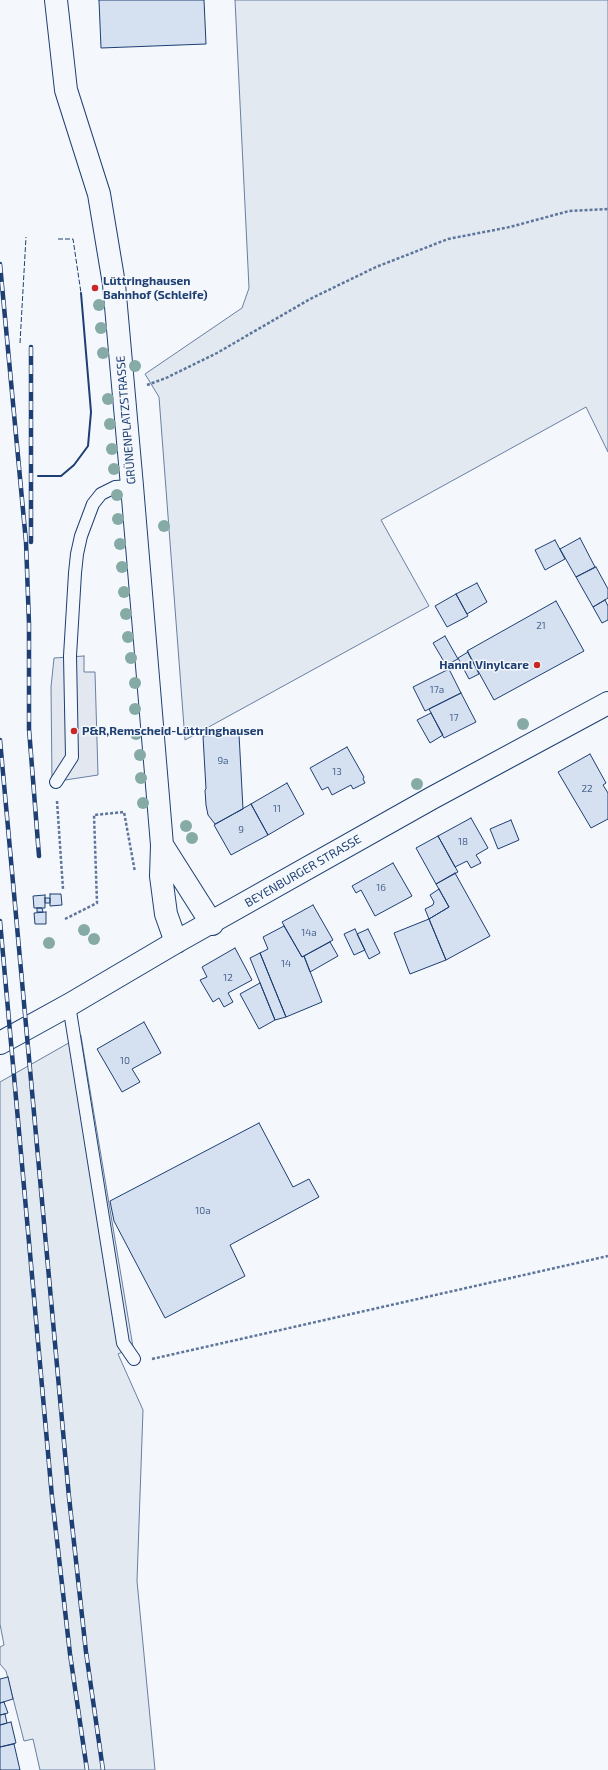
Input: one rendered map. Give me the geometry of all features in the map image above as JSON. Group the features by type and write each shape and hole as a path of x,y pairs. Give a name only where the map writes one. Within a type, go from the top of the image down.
{"street":[{"name":"GRÜNENPLATZSTRASSE","path":"56,0 66,90 99,194 114,284 162,845 162,892 166,914 176,942"},
{"name":"BEYENBURGER STRASSE","path":"0,1043 69,1006 176,942 212,924 432,798 608,703"},
{"name":"GRÜNENPLATZSTRASSE","path":"162,845 212,924"}],"lane":[{"path":"56,782 72,757 70,656 75,573 81,536 93,504 100,494 115,487 132,486"},
{"path":"69,1006 123,1344 134,1359"}],"path":[{"path":"124,393 166,378 217,353 310,299 376,266 448,239 510,227 569,211 608,209"},
{"path":"56,782 63,889"},
{"path":"65,919 97,903 94,815 124,812 136,878"},
{"path":"134,1359 151,1360 608,1256"}],"shaded area":[{"path":"235,0 608,0 608,452 586,407 381,520 429,606 185,740 159,397 145,374 242,308 249,288"},
{"name":"P&R,Remscheid-Lüttringhausen","path":"84,656 84,672 95,672 98,775 52,782 51,687 54,658"},
{"path":"81,1036 133,1347 118,1354 143,1410 137,1581 155,1770 40,1770 33,1739 24,1741 6,1671 0,1664 0,1647 4,1645 0,1624 0,1082"}],"building":[{"path":"99,0 204,0 206,44 101,48"},
{"path":"580,538 595,567 576,577 560,549"},
{"path":"555,540 565,559 545,570 535,550"},
{"path":"596,567 608,589 608,598 593,607 576,577"},
{"path":"477,583 487,602 467,614 456,594"},
{"path":"456,594 468,616 447,627 435,606"},
{"path":"605,600 608,606 608,620 602,623 593,607"},
{"path":"556,601 584,651 494,700 467,651"},
{"path":"445,636 458,659 446,665 433,643"},
{"path":"468,652 479,674 469,679 458,658"},
{"path":"449,669 461,693 425,711 413,687"},
{"path":"461,693 476,722 444,738 429,709"},
{"path":"431,713 443,735 430,743 417,720"},
{"path":"239,734 243,809 215,824 208,815 206,805 203,736"},
{"path":"347,747 364,777 363,779 365,783 353,789 351,785 332,795 328,787 322,790 310,768"},
{"path":"590,754 606,783 603,785 608,793 608,819 591,828 558,772"},
{"path":"287,783 304,814 268,835 251,804"},
{"path":"251,804 268,835 231,855 214,825"},
{"path":"471,818 488,848 476,855 481,863 471,868 467,861 455,867 438,836"},
{"path":"511,820 519,840 498,849 490,829"},
{"path":"438,836 458,872 436,884 416,848"},
{"path":"393,863 412,896 375,916 361,890 356,893 352,886"},
{"path":"455,873 490,936 446,960 429,919 449,907 436,884"},
{"path":"439,889 449,907 429,919 425,909 433,905 434,902 430,895"},
{"path":"50,894 61,894 62,905 50,906"},
{"path":"45,895 45,908 34,908 33,896"},
{"path":"45,898 50,898 50,903 45,903"},
{"path":"313,905 333,940 302,957 282,922"},
{"path":"37,908 42,908 43,912 37,912"},
{"path":"46,912 46,924 35,924 34,913"},
{"path":"429,919 446,960 410,974 394,933"},
{"path":"284,926 302,957 304,956 322,1002 286,1017 260,953 268,949 263,937"},
{"path":"355,929 365,950 354,955 344,934"},
{"path":"368,929 380,953 369,959 357,934"},
{"path":"330,942 338,956 310,972 304,956"},
{"path":"235,948 252,980 228,993 233,1002 224,1007 219,998 213,1002 200,980 207,977 202,967"},
{"path":"260,953 286,1017 275,1020 250,958"},
{"path":"260,983 275,1020 259,1029 240,994"},
{"path":"144,1022 161,1053 132,1069 140,1082 122,1092 97,1049"},
{"path":"259,1123 293,1187 309,1179 319,1197 230,1245 245,1276 165,1318 114,1221 110,1201"},
{"path":"8,1677 13,1699 0,1703 0,1679"},
{"path":"4,1702 8,1713 0,1715 0,1703"},
{"path":"5,1714 7,1723 0,1725 0,1715"},
{"path":"11,1722 16,1743 0,1747 0,1725"},
{"path":"14,1744 20,1770 0,1770 0,1747"}],"railway":[{"path":"0,264 26,542 29,624 29,729 39,856"},
{"path":"31,347 31,542"},
{"path":"0,740 69,1497 86,1652 103,1770"},
{"path":"0,921 52,1497 70,1654 87,1770"}],"fence":[{"path":"20,343 26,237"},
{"path":"58,239 73,239 81,293"}],"wall":[{"path":"38,476 61,476 74,465 88,446 91,412 81,293"}],"place":[{"name":"Lüttringhausen Bahnhof (Schleife)","path":"95,288"},
{"name":"Hannl Vinylcare","path":"537,665"},
{"name":"P&R,Remscheid-Lüttringhausen","path":"74,731"}]}
